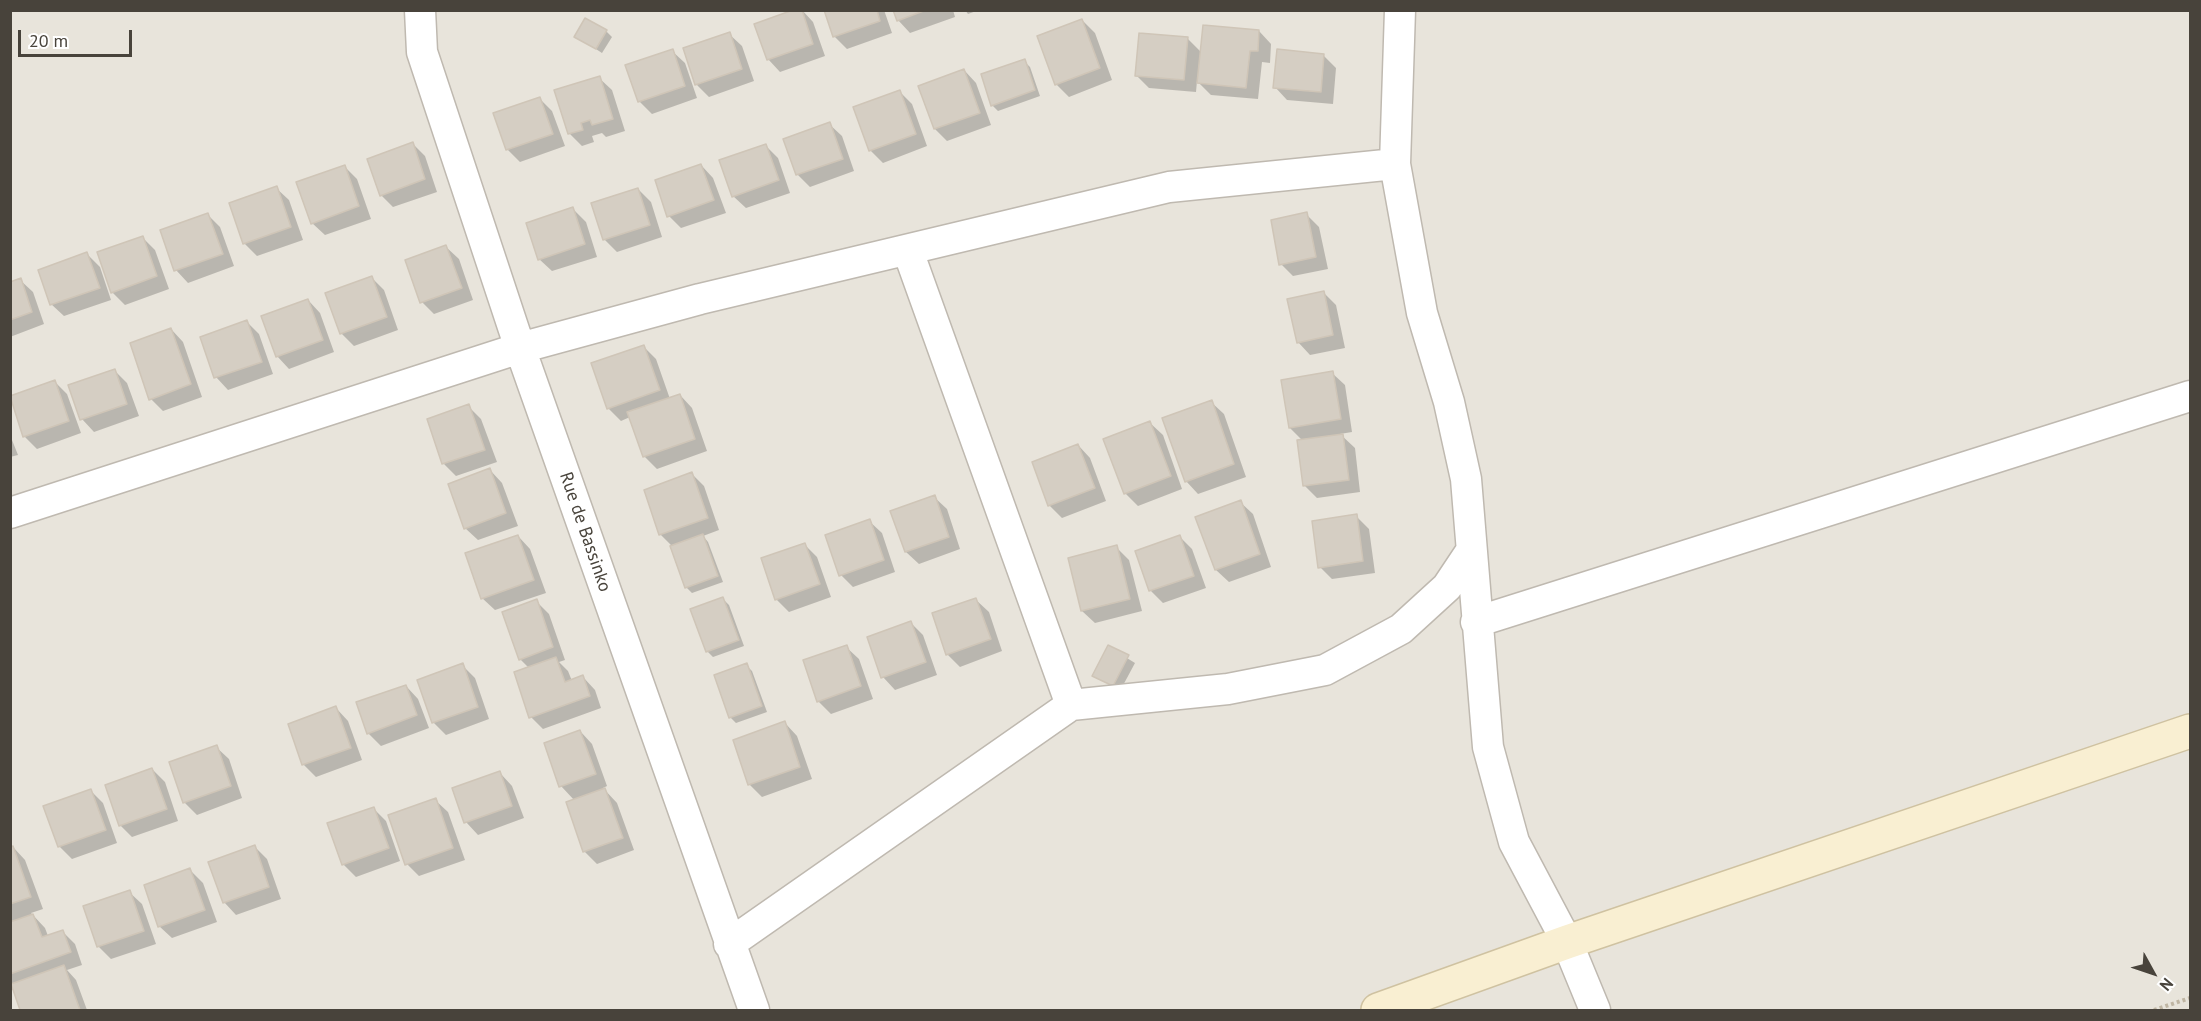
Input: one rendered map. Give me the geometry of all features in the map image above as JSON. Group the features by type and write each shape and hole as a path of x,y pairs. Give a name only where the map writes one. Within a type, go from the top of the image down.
{"street":[{"name":"Rue de Bassinko","path":"420,10 422,52 520,348 754,1011"},
{"path":"1400,10 1395,164 1422,313 1449,402 1466,479 1488,747 1511,831 1567,942 1595,1011"},
{"path":"10,513 520,348 700,299 1170,187 1395,164"},
{"path":"908,251 1071,705"},
{"path":"1476,622 2190,396"},
{"path":"729,944 1071,705 1228,689 1325,670 1401,629 1447,587 1471,551"},
{"path":"1378,1011 1567,942 2190,731"}],"path":[{"path":"2154,1011 2190,998"}],"shaded area":[{"path":"11,11 2190,11 2190,1010 11,1010"}],"building":[{"path":"793,10 802,10 813,44 767,60 754,24"},
{"path":"824,10 877,10 880,21 833,37"},
{"path":"893,10 926,10 897,21"},
{"path":"585,18 607,30 596,49 574,37"},
{"path":"1082,19 1100,68 1055,85 1037,36"},
{"path":"1203,25 1259,30 1258,51 1250,51 1246,88 1197,83"},
{"path":"730,32 742,69 695,85 683,48"},
{"path":"1139,33 1188,37 1184,80 1135,76"},
{"path":"673,49 685,86 638,102 625,65"},
{"path":"1277,49 1324,54 1321,92 1273,88"},
{"path":"1025,59 1035,90 991,106 981,74"},
{"path":"964,69 980,113 934,129 918,86"},
{"path":"600,76 613,119 592,125 590,120 581,123 583,130 568,134 554,90"},
{"path":"900,90 916,134 869,151 853,107"},
{"path":"540,97 553,134 506,150 493,113"},
{"path":"830,122 843,159 796,175 783,139"},
{"path":"413,142 425,179 380,196 367,159"},
{"path":"766,144 779,180 732,197 719,160"},
{"path":"701,164 714,200 667,217 655,180"},
{"path":"345,165 359,206 311,224 296,182"},
{"path":"277,186 291,227 243,244 229,203"},
{"path":"638,188 650,225 603,240 591,203"},
{"path":"573,207 585,244 538,260 526,223"},
{"path":"1307,212 1316,257 1279,265 1271,220"},
{"path":"208,213 223,254 174,271 160,230"},
{"path":"143,236 157,276 111,293 97,252"},
{"path":"446,245 462,288 420,303 405,260"},
{"path":"87,252 100,288 50,305 38,270"},
{"path":"372,276 387,317 340,334 325,293"},
{"path":"21,278 32,312 10,320 10,282"},
{"path":"1324,291 1333,335 1297,343 1287,299"},
{"path":"308,299 323,340 276,357 261,316"},
{"path":"247,320 262,362 214,378 200,337"},
{"path":"171,328 191,384 149,400 130,343"},
{"path":"644,345 660,390 607,409 591,363"},
{"path":"115,369 127,404 80,420 68,385"},
{"path":"1333,371 1341,419 1289,428 1281,380"},
{"path":"55,380 69,421 23,437 10,396"},
{"path":"680,394 695,439 643,457 627,412"},
{"path":"1212,400 1234,464 1185,482 1162,418"},
{"path":"469,404 485,450 442,464 427,419"},
{"path":"1150,421 1171,476 1124,494 1103,439"},
{"path":"1343,434 1349,480 1303,486 1297,440"},
{"path":"1078,444 1095,488 1048,506 1032,462"},
{"path":"490,468 506,513 464,529 448,484"},
{"path":"692,472 708,518 659,535 644,490"},
{"path":"935,495 949,537 905,552 890,511"},
{"path":"1241,500 1260,554 1215,570 1195,517"},
{"path":"1357,514 1363,561 1318,568 1312,521"},
{"path":"870,519 884,560 839,576 825,535"},
{"path":"703,534 718,576 685,588 670,546"},
{"path":"518,535 534,580 481,599 465,553"},
{"path":"1180,535 1194,576 1149,591 1135,551"},
{"path":"805,543 820,584 775,600 761,558"},
{"path":"1117,545 1130,599 1081,611 1068,558"},
{"path":"723,597 739,640 706,652 690,609"},
{"path":"976,598 991,639 946,655 932,613"},
{"path":"537,599 553,647 519,660 502,612"},
{"path":"911,621 926,662 881,678 867,637"},
{"path":"847,645 861,686 817,702 803,660"},
{"path":"1108,645 1129,655 1113,686 1092,676"},
{"path":"556,657 565,682 583,675 590,696 529,718 514,672"},
{"path":"463,663 478,707 432,723 417,680"},
{"path":"747,663 762,706 729,718 714,675"},
{"path":"406,685 417,715 367,734 356,702"},
{"path":"336,706 351,748 302,765 288,724"},
{"path":"785,721 800,767 748,785 733,740"},
{"path":"580,730 596,774 559,787 544,743"},
{"path":"217,745 231,786 183,803 169,762"},
{"path":"152,768 167,809 119,826 105,785"},
{"path":"500,771 512,806 464,823 452,788"},
{"path":"605,788 623,838 583,852 566,802"},
{"path":"91,789 106,830 58,847 43,806"},
{"path":"436,798 453,848 405,865 388,815"},
{"path":"374,807 389,848 342,865 327,823"},
{"path":"255,845 269,887 223,903 208,862"},
{"path":"13,846 31,897 10,904 10,847"},
{"path":"190,868 205,910 158,927 144,885"},
{"path":"130,890 144,931 97,947 83,906"},
{"path":"33,914 42,937 63,930 71,952 10,974 10,922"},
{"path":"64,965 80,1010 20,1010 11,984"}]}
